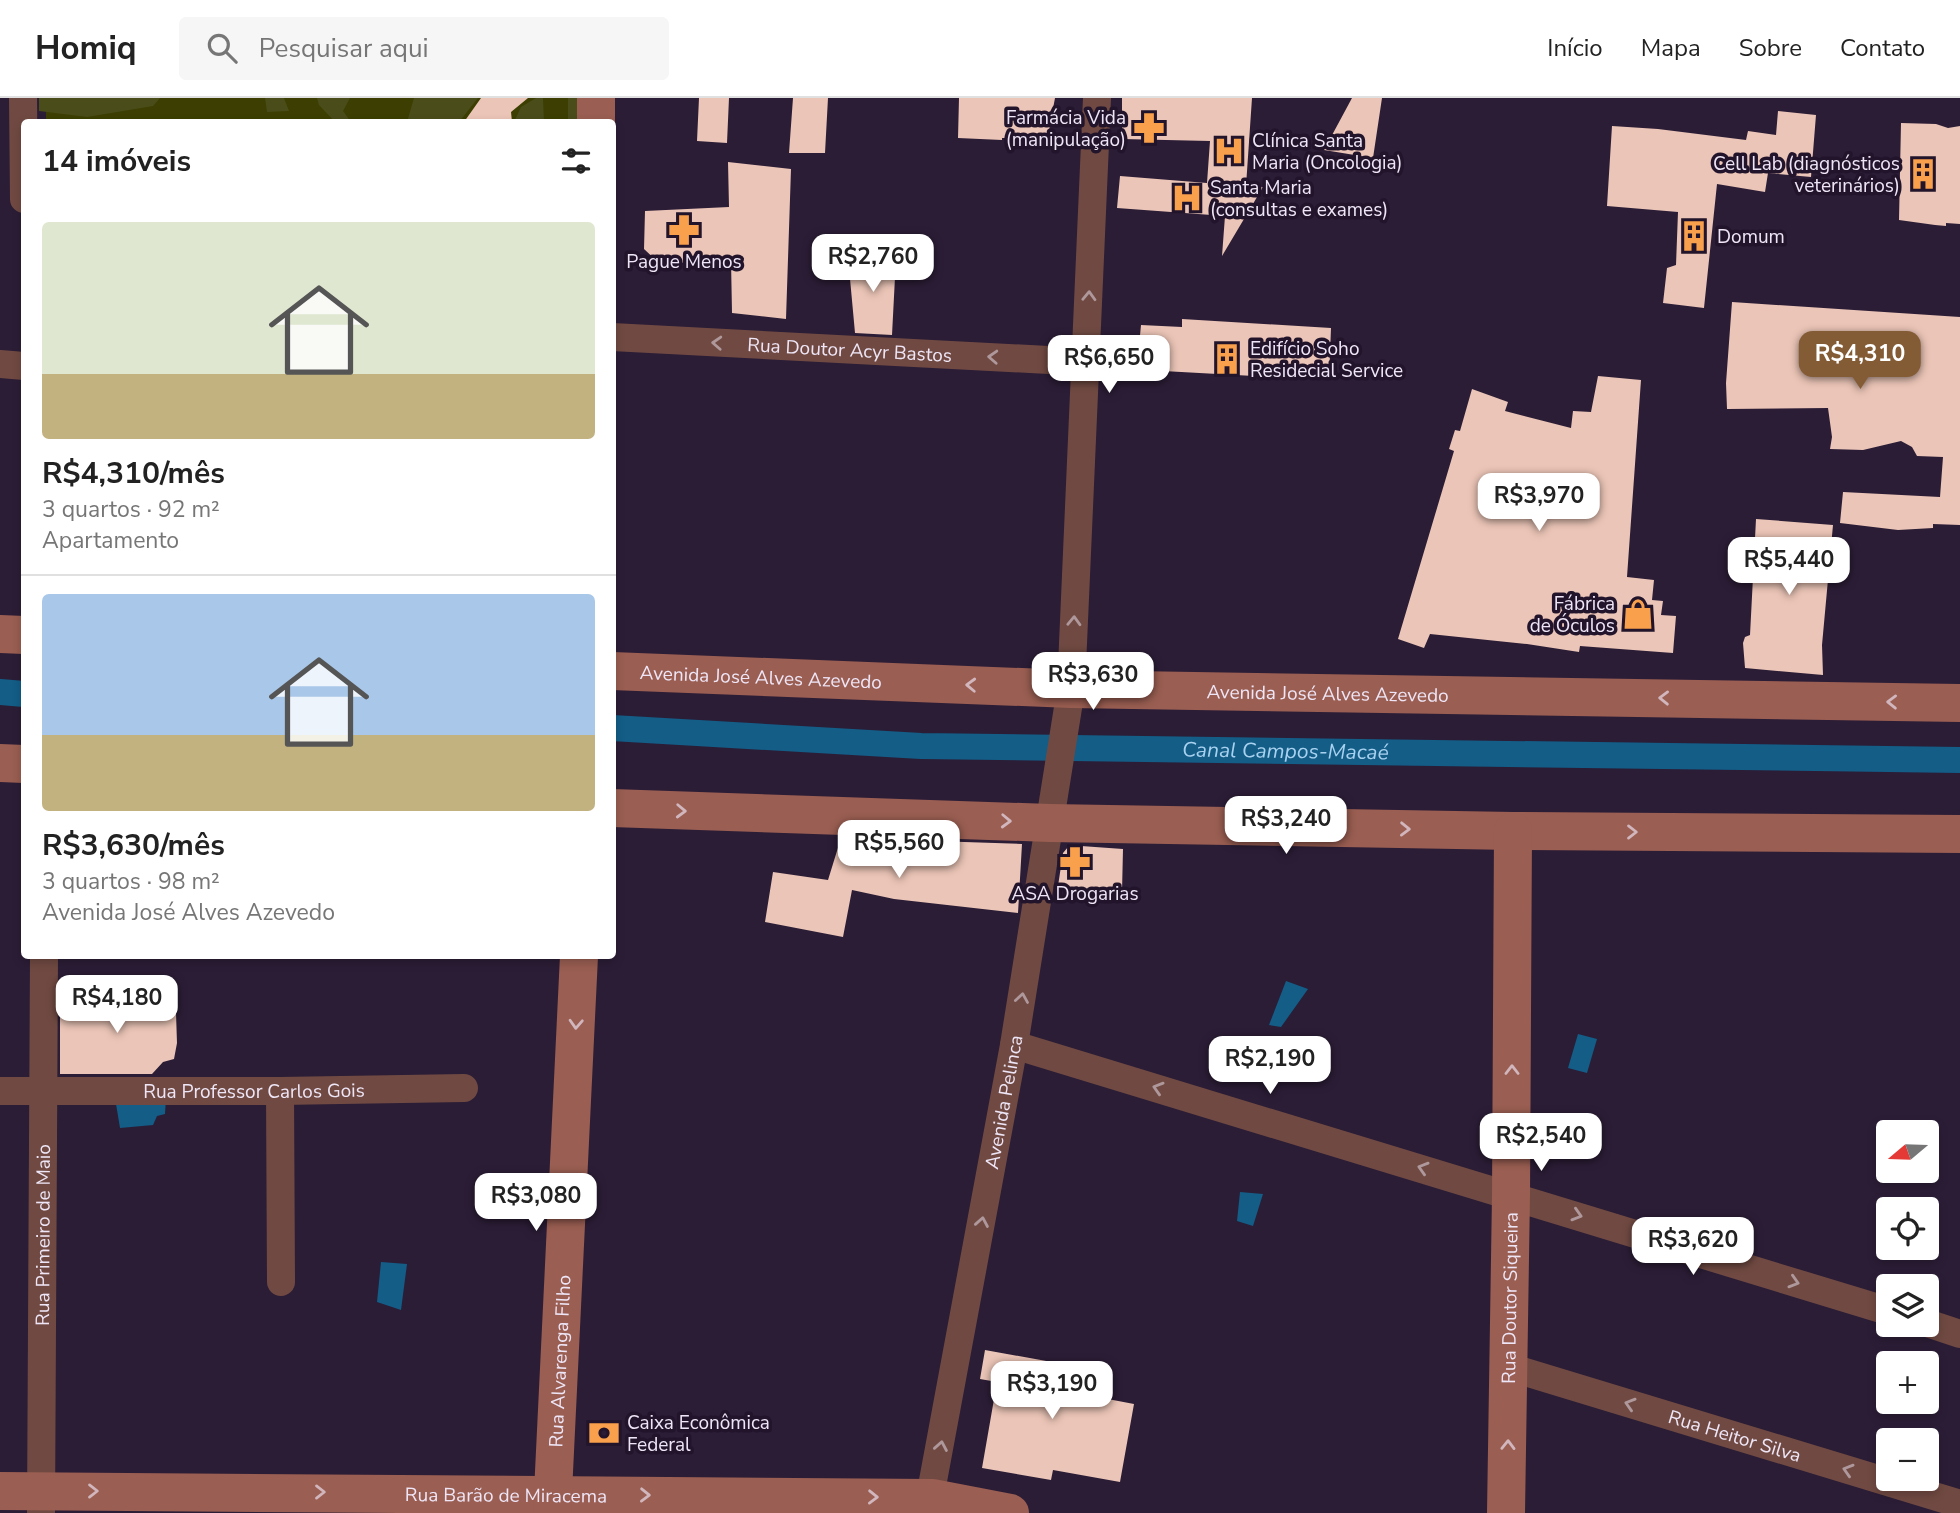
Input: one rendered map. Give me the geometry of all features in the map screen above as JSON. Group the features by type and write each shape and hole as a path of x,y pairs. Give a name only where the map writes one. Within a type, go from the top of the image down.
{"main road":[{"path":"596,98 596,119"},
{"path":"0,634 21,635"},
{"name":"Avenida José Alves Azevedo","path":"616,671 1071,689 1960,703"},
{"path":"0,763 21,764"},
{"path":"616,808 1050,823 1513,831 1960,834"},
{"name":"Rua Doutor Siqueira","path":"1507,1513 1513,831"},
{"name":"Rua Alvarenga Filho","path":"552,1504 579,959"},
{"name":"Rua Barão de Miracema","path":"0,1491 41,1502 930,1505 1010,1513"}],"street":[{"path":"23,98 23,119"},
{"name":"Avenida Pelinca","path":"930,1505 1014,1045 1071,689 1097,98"},
{"name":"Rua Doutor Acyr Bastos","path":"616,337 1086,362"},
{"path":"0,364 21,366"},
{"name":"Rua Primeiro de Maio","path":"41,1502 44,959"},
{"path":"1014,1045 1876,1307"},
{"name":"Rua Professor Carlos Gois","path":"0,1091 464,1088"},
{"path":"280,1091 281,1282"},
{"path":"1939,1327 1960,1334"},
{"name":"Rua Heitor Silva","path":"1509,1367 1960,1504"}],"shaded area":[{"path":"46,98 575,98 575,119 46,119"}],"green space":[{"path":"39,98 160,98 153,106 87,117 39,111"},
{"path":"265,98 284,98 289,111 267,112"},
{"path":"317,98 350,98 343,111 349,119 332,119 319,105"},
{"path":"414,98 478,98 461,119 408,119"},
{"path":"536,98 543,98 544,119 515,119 521,107"},
{"path":"568,98 581,98 582,119 568,119"}],"water":[{"path":"1286,981 1308,989 1281,1027 1269,1025"},
{"path":"1578,1034 1597,1039 1587,1073 1568,1068"},
{"path":"115,1098 166,1098 165,1114 157,1116 153,1125 120,1128"},
{"path":"1240,1192 1263,1194 1253,1226 1237,1221"},
{"path":"381,1262 407,1264 401,1310 377,1302"}],"building":[{"path":"481,98 528,98 511,112 512,119 466,119"},
{"path":"699,98 729,98 727,143 697,141"},
{"path":"793,98 828,98 825,153 789,153"},
{"path":"959,98 1055,98 1045,138 1002,140 958,138"},
{"path":"1122,98 1252,98 1246,186 1263,187 1222,256 1225,216 1117,208 1120,176 1207,183 1210,141 1122,139"},
{"path":"1352,98 1382,98 1373,158 1324,150"},
{"path":"1778,111 1816,115 1811,177 1768,173 1765,192 1717,184 1704,308 1663,303 1667,268 1676,265 1678,212 1607,206 1612,126 1746,140 1748,131 1776,135"},
{"name":"Cell Lab (diagnósticos veterinários)","path":"1901,123 1936,124 1948,128 1960,126 1960,224 1946,223 1946,226 1899,220"},
{"path":"728,162 791,169 786,319 732,313 731,260 660,264 644,249 645,211 729,207"},
{"path":"848,257 896,258 892,335 855,333"},
{"path":"1732,302 1960,317 1960,525 1933,524 1933,528 1898,530 1840,523 1843,492 1940,497 1943,457 1917,456 1912,447 1901,441 1863,450 1830,449 1832,437 1828,408 1727,409 1726,383"},
{"name":"Edifício Soho Residecial Service","path":"1182,319 1331,328 1329,380 1163,371 1162,379 1123,377 1125,345 1139,346 1141,325 1182,327"},
{"path":"1598,376 1641,380 1627,577 1654,580 1652,600 1663,601 1661,615 1676,616 1673,653 1580,646 1579,652 1430,634 1424,648 1398,639 1454,451 1449,449 1455,430 1460,431 1472,389 1508,402 1505,411 1571,428 1573,411 1591,412"},
{"path":"1756,519 1833,525 1822,645 1823,675 1745,668 1743,643 1745,637 1750,635"},
{"path":"841,838 1022,844 1018,913 894,899 852,890 843,937 765,922 773,872 828,880"},
{"path":"1068,847 1123,849 1122,892 1058,886 1063,853"},
{"path":"68,998 173,1000 177,1043 174,1059 163,1062 152,1074 60,1074 60,1007"},
{"path":"985,1350 1096,1370 1092,1396 1134,1404 1120,1482 1053,1470 1051,1480 982,1468 997,1382 980,1379"}],"waterway":[{"name":"Canal Campos-Macaé","path":"0,692 21,694"},
{"name":"Canal Campos-Macaé","path":"616,728 921,746 1960,760"}],"place":[{"name":"Farmácia Vida (manipulação)","path":"1149,128"},
{"name":"Clínica Santa Maria (Oncologia)","path":"1229,151"},
{"name":"Cell Lab (diagnósticos veterinários)","path":"1923,174"},
{"name":"Santa Maria (consultas e exames)","path":"1187,198"},
{"name":"Pague Menos","path":"684,230"},
{"name":"Domum","path":"1694,236"},
{"name":"Edifício Soho Residecial Service","path":"1227,359"},
{"name":"Fábrica de Óculos","path":"1638,614"},
{"name":"ASA Drogarias","path":"1075,862"},
{"name":"Caixa Econômica Federal","path":"604,1433"}]}
